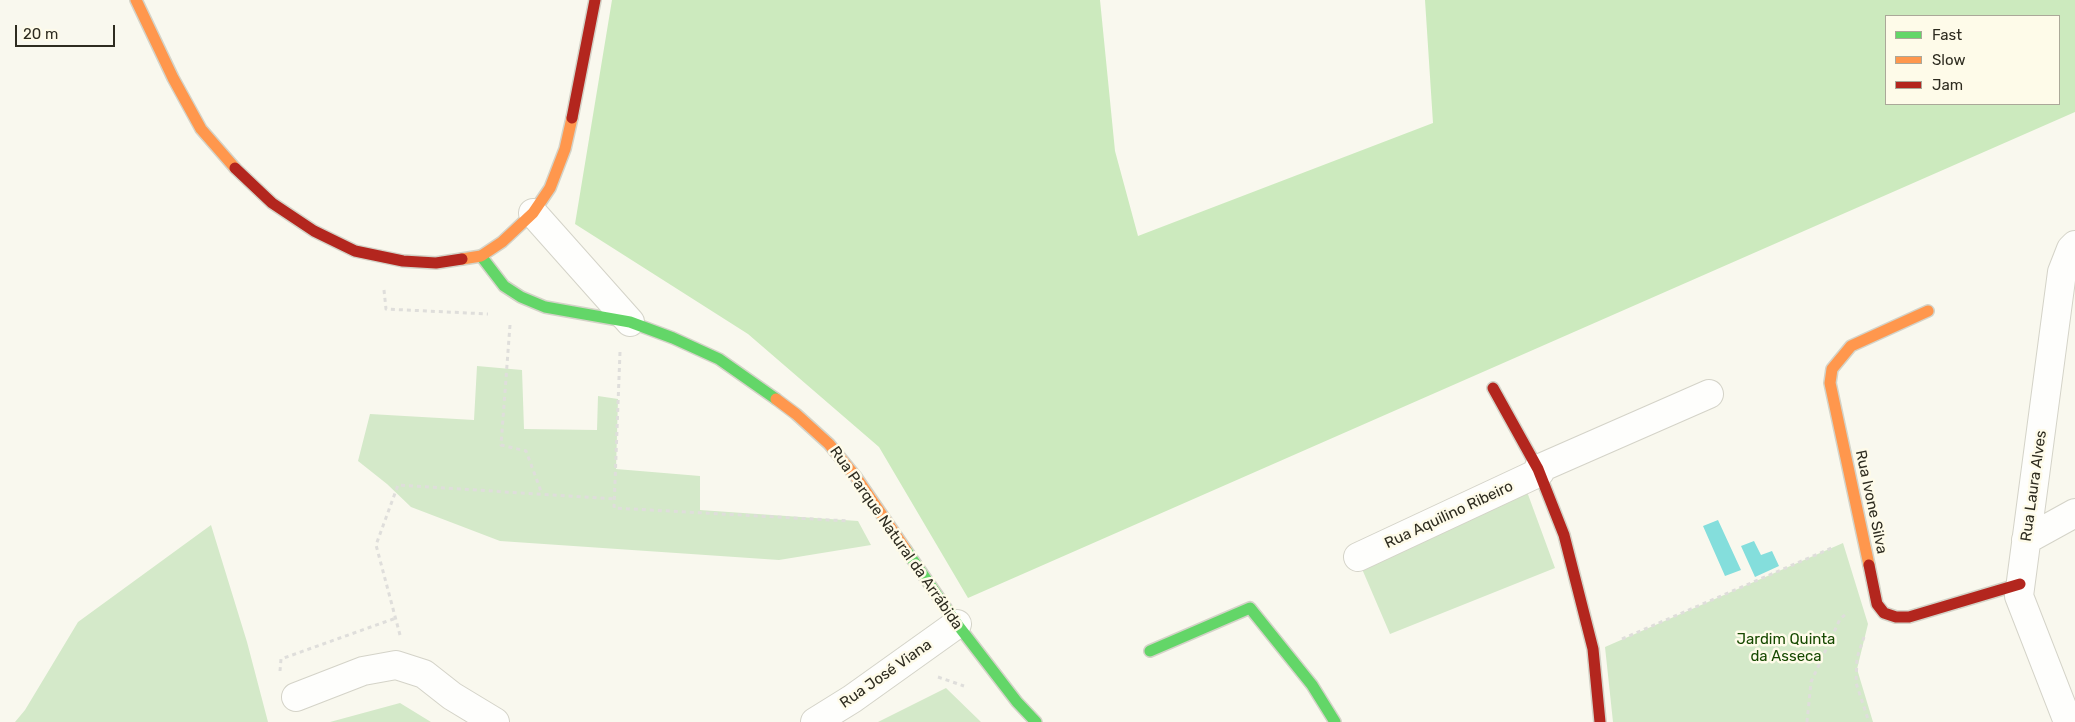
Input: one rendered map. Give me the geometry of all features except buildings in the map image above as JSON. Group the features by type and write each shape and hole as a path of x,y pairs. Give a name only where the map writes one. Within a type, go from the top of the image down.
{"street":[{"path":"136,0 173,78 201,129 238,172 272,203 314,231 355,250 402,261 436,263 481,256 519,229 533,213 550,188 565,149 576,102 595,0"},
{"name":"Rua Parque Natural da Arrábida","path":"533,213 625,321"},
{"name":"Rua Laura Alves","path":"2068,722 2018,596 2062,272 2071,249 2075,245"},
{"name":"Rua Parque Natural da Arrábida","path":"481,256 504,286 513,292 545,307 625,321 674,338 719,359 796,414 828,444 856,478 957,624 1017,702 1036,722"},
{"name":"Rua Ivone Silva","path":"1928,311 1851,346 1832,369 1830,383 1877,604 1884,613 1896,617 1909,617 2020,584"},
{"path":"1493,388 1539,471 1564,535 1593,649 1600,722"},
{"name":"Rua Aquilino Ribeiro","path":"1358,557 1539,471 1709,394"},
{"path":"2026,540 2075,513"},
{"path":"1150,651 1250,608 1312,686 1334,722"},
{"name":"Rua José Viana","path":"814,722 852,699 957,624"},
{"path":"296,696 379,667 410,668 424,674 452,696 495,722"}],"path":[{"path":"381,257 386,309 511,315"},
{"path":"513,292 500,445 526,451 542,494"},
{"path":"625,321 614,508 858,521 889,526"},
{"path":"410,668 376,545 398,485 615,498"},
{"path":"1630,636 1836,547"},
{"path":"1807,722 1811,682 1840,619 1874,588"},
{"path":"1865,632 1857,658 1856,683 1869,722"},
{"path":"933,679 939,676 965,686 971,693"}],"green space":[{"path":"612,0 1100,0 1115,151 1138,236 1433,123 1425,0 2075,0 2075,112 968,598 879,447 748,334 575,224"},
{"path":"477,366 522,370 524,429 597,430 598,396 618,399 616,469 700,476 700,510 858,521 871,545 779,560 500,541 411,507 387,484 358,461 370,414 474,420"},
{"path":"1526,489 1555,568 1390,634 1359,562"},
{"path":"211,525 247,642 268,722 15,722 25,710 78,622"},
{"name":"Jardim Quinta da Asseca","path":"1843,543 1868,624 1857,669 1873,722 1613,722 1605,647"},
{"path":"946,688 981,722 878,722"},
{"path":"400,703 431,722 330,722"}],"water":[{"path":"1718,520 1741,570 1725,576 1703,526"},
{"path":"1754,541 1761,555 1772,551 1779,566 1755,577 1741,546"}],"traffic: fast":[{"path":"481,256 504,286 521,297 545,307 630,322 673,338 719,359 776,399"},
{"path":"906,550 957,624 1017,702 1036,722"},
{"path":"1150,651 1250,608 1312,685 1335,722"}],"traffic: slow":[{"path":"136,0 173,78 201,129 235,168"},
{"path":"462,259 481,256 502,242 533,213 550,188 565,149 572,118"},
{"path":"1869,565 1830,383 1832,369 1851,346 1928,311"},
{"path":"776,399 796,414 829,444 856,477 906,550"}],"traffic: jam":[{"path":"572,118 595,0"},
{"path":"235,168 272,203 314,231 355,251 403,261 436,263 462,259"},
{"path":"1493,388 1538,469 1564,535 1593,649 1600,722"},
{"path":"1869,565 1877,604 1884,613 1896,617 1909,617 2020,584"}]}
